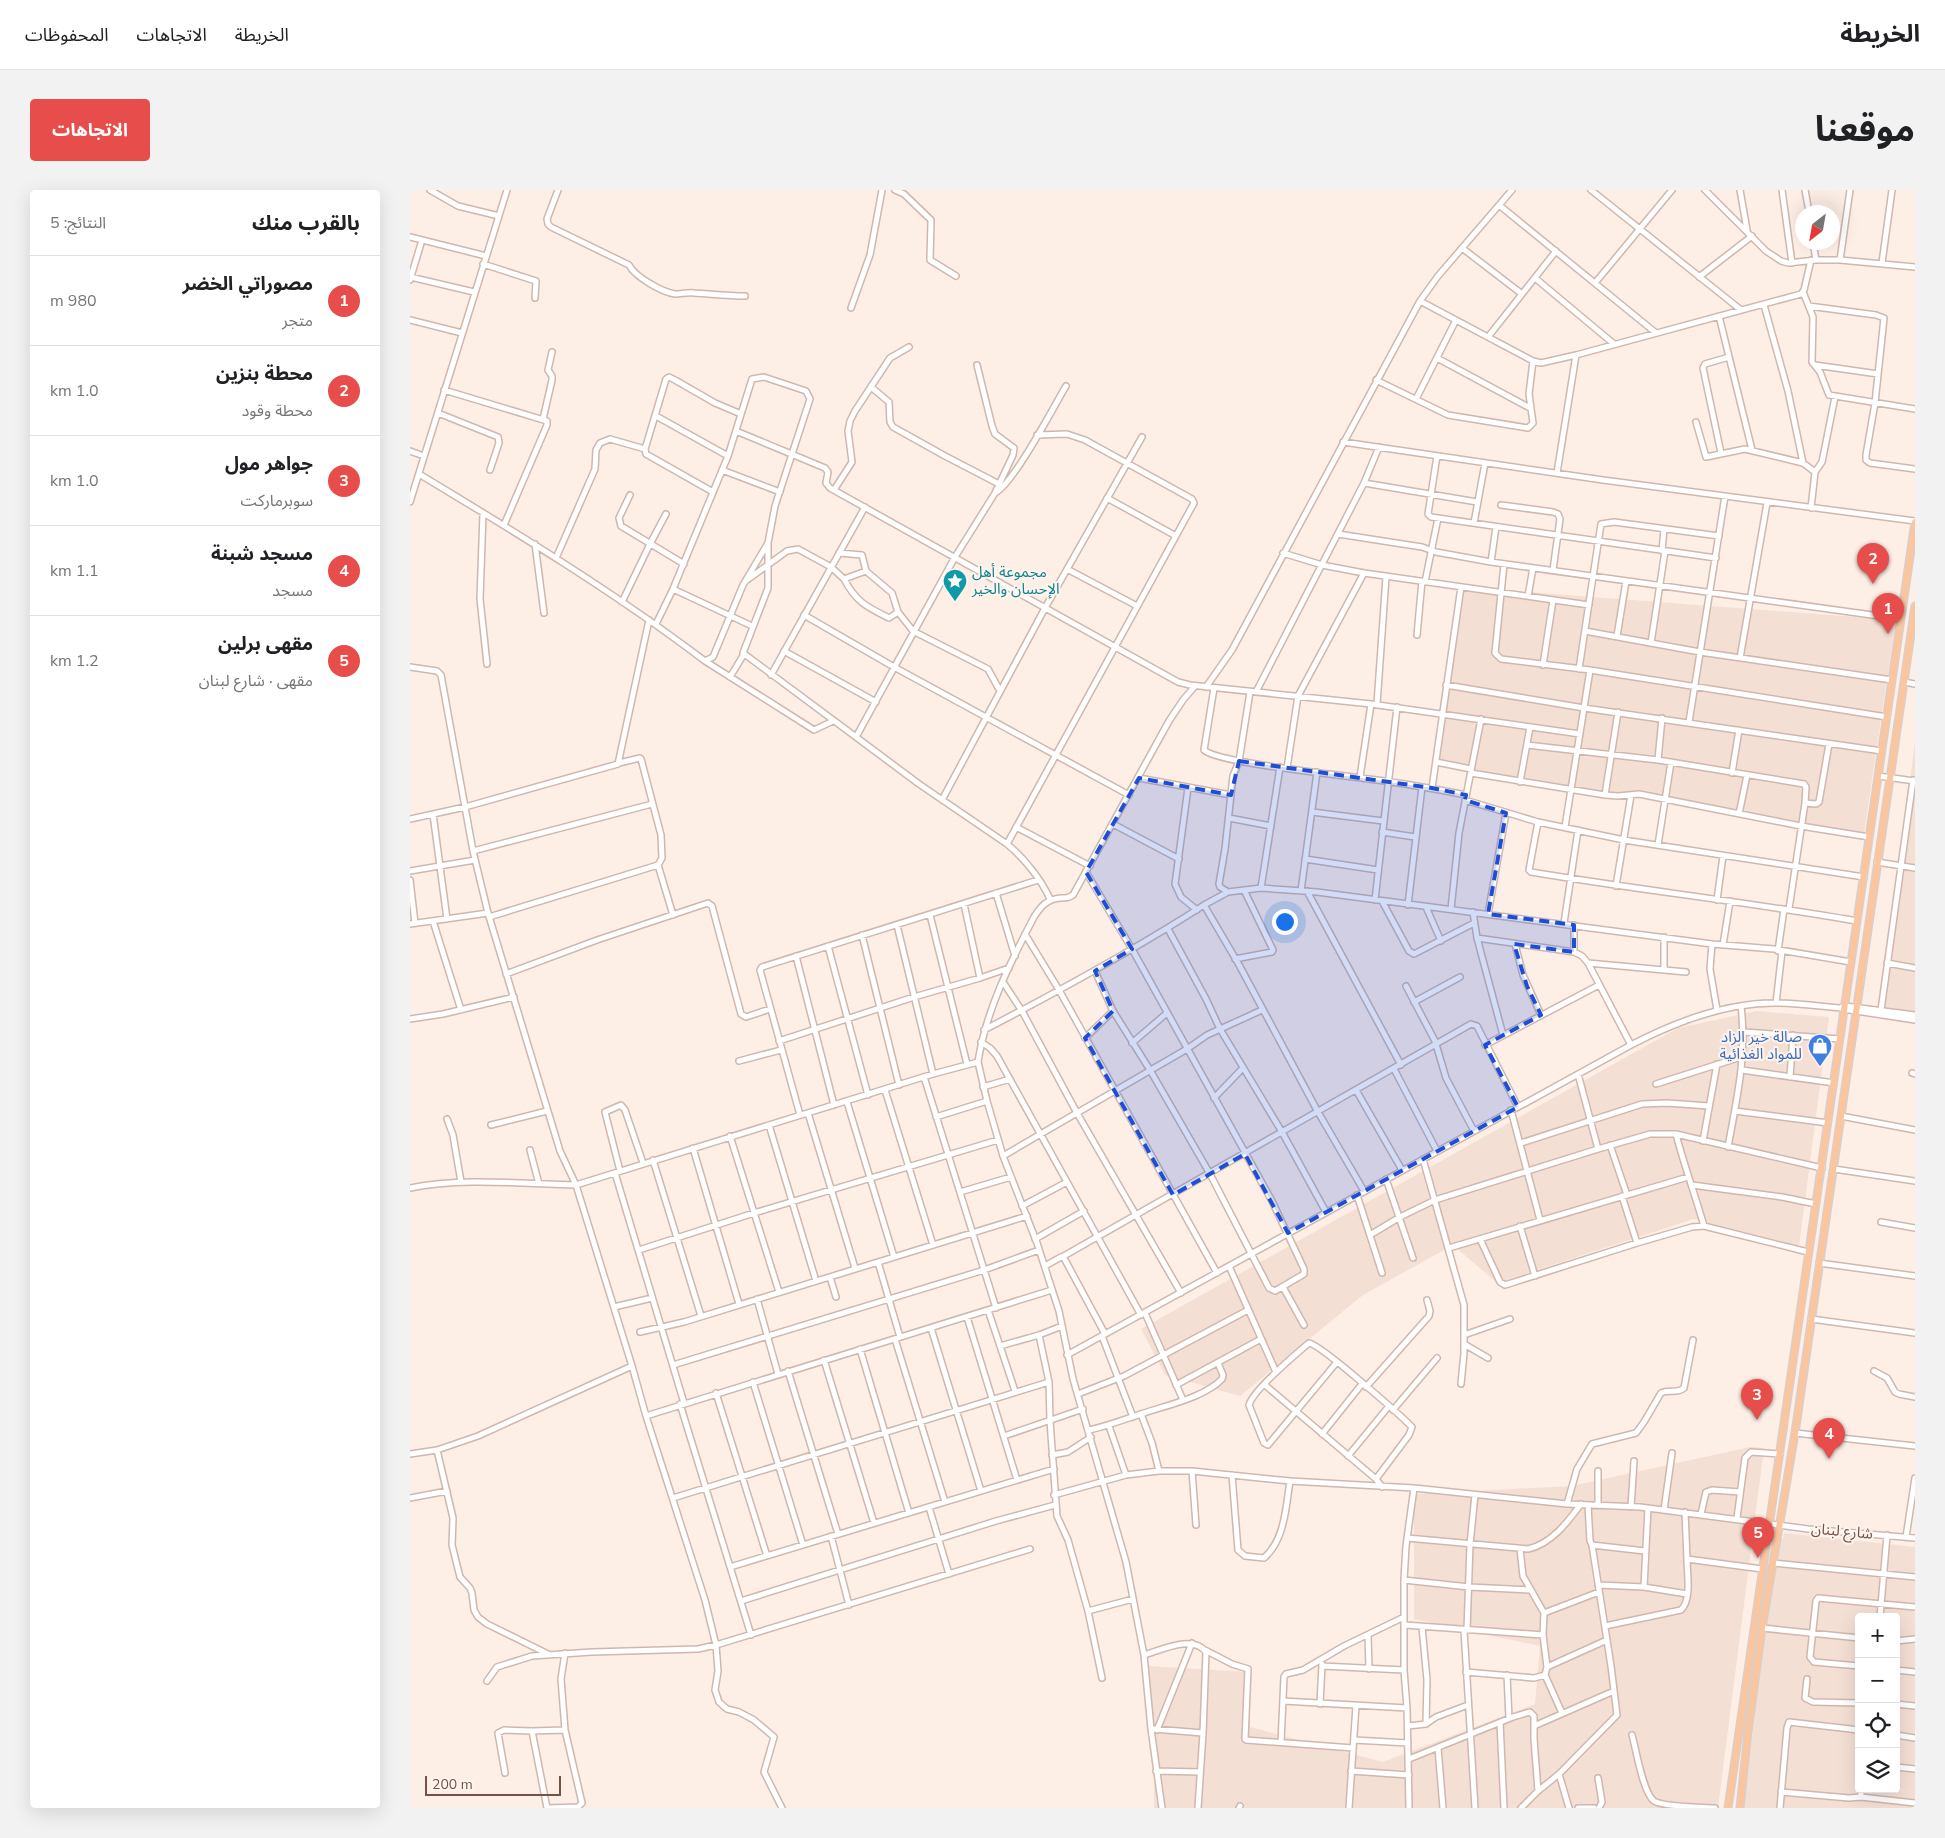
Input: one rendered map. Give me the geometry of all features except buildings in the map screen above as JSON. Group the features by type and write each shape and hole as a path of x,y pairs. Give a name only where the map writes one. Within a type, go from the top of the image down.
{"main road":[{"path":"1728,1808 1915,521"},
{"path":"1740,1808 1762,1628 1795,1433 1915,606"}],"street":[{"path":"410,502 506,190"},
{"path":"558,190 547,219 551,227 629,265 634,274 674,294 692,293 716,296 745,296"},
{"path":"851,308 870,255 882,190"},
{"path":"896,190 904,194 932,220 930,260 956,276"},
{"path":"1206,687 1232,650 1342,442 1420,301 1438,276 1512,190"},
{"path":"1592,190 1638,229 1741,310"},
{"path":"1595,283 1672,190"},
{"path":"1705,190 1773,258 1792,263 1813,260 1840,260 1915,267"},
{"path":"1740,190 1747,230"},
{"path":"1782,190 1792,263"},
{"path":"1805,190 1808,205"},
{"path":"1840,260 1850,190"},
{"path":"1882,263 1892,190"},
{"path":"434,191 458,206 498,216"},
{"path":"1499,205 1656,333"},
{"path":"1699,277 1752,236"},
{"path":"410,237 486,256"},
{"path":"422,240 410,278 474,292"},
{"path":"1462,248 1522,294"},
{"path":"1813,250 1813,260 1803,292 1813,317 1812,359 1820,372 1827,393 1834,397 1915,409"},
{"path":"1488,337 1556,251"},
{"path":"484,264 536,281 535,298"},
{"path":"1534,278 1614,344"},
{"path":"1420,301 1533,361 1541,363 1764,305 1803,292"},
{"path":"1764,305 1788,391 1802,463"},
{"path":"1809,306 1876,315 1884,318 1866,460 1870,463 1915,469"},
{"path":"1719,316 1752,450"},
{"path":"410,320 462,333"},
{"path":"1416,399 1456,320"},
{"path":"834,490 852,462 848,431 850,421 890,358 909,347"},
{"path":"543,419 552,380 548,370 552,352"},
{"path":"1557,473 1576,355"},
{"path":"1721,452 1703,368 1705,364 1729,357"},
{"path":"1437,358 1530,408"},
{"path":"1376,380 1455,417 1528,428 1533,423 1529,394 1533,361"},
{"path":"856,737 955,558 995,493 1013,455 1014,448 995,434 977,365"},
{"path":"1815,365 1878,374"},
{"path":"714,492 646,454 645,449 666,379 669,377 715,403 741,414"},
{"path":"656,624 714,492 728,456 752,379 764,377 806,391 810,399 774,511 768,543 768,588 752,626 743,652 744,654 730,677"},
{"path":"995,493 1006,484 1066,386"},
{"path":"871,387 888,402 890,422 893,427 999,484"},
{"path":"444,390 547,421 548,425 504,525"},
{"path":"1811,508 1815,472 1822,462 1834,397"},
{"path":"438,413 498,437 499,443 490,470"},
{"path":"656,416 728,456"},
{"path":"1696,422 1704,456 1741,448 1802,463 1815,472"},
{"path":"736,430 825,468 828,472 828,486 834,490 1166,677 1184,684 1374,704 1580,734"},
{"path":"1007,844 1194,501 1077,436 1057,433 1037,435"},
{"path":"942,800 1045,608 1142,437"},
{"path":"556,558 595,469 596,450 600,443 610,439 645,449"},
{"path":"1342,442 1767,503 1915,521"},
{"path":"1228,892 1222,889 1219,884 1233,776 1239,761 1253,692 1338,534 1364,483 1379,447"},
{"path":"410,452 424,456"},
{"path":"1437,456 1428,515 1496,527 1716,558"},
{"path":"1474,523 1485,463"},
{"path":"722,470 780,492"},
{"path":"419,474 535,544 656,624 705,661 814,730 833,721"},
{"path":"1364,483 1477,502"},
{"path":"630,495 619,518 621,526 684,564"},
{"path":"1689,722 1725,496"},
{"path":"1107,498 1176,536"},
{"path":"1740,658 1767,503"},
{"path":"1501,505 1558,514 1560,519 1552,570"},
{"path":"771,675 865,507"},
{"path":"483,513 480,599 487,664"},
{"path":"622,602 666,514"},
{"path":"1417,634 1424,581 1438,518"},
{"path":"1579,668 1601,524 1605,522 1719,536"},
{"path":"1491,562 1496,527"},
{"path":"1651,643 1664,551 1664,529"},
{"path":"1338,534 1504,564 1901,619"},
{"path":"705,661 713,657 745,581 768,543"},
{"path":"535,544 544,613"},
{"path":"745,581 787,551 798,549 831,567 844,580 852,596 866,606 889,618 898,612"},
{"path":"839,552 862,555 866,571 892,593 898,612 914,632 988,669 1000,691"},
{"path":"1283,553 1322,565 1386,577 1589,605"},
{"path":"1504,564 1496,655 1501,659 1579,668 1887,717"},
{"path":"1528,596 1533,568"},
{"path":"1067,569 1137,606"},
{"path":"844,580 866,571"},
{"path":"1287,768 1298,696 1364,573"},
{"path":"1360,777 1374,704 1386,577"},
{"path":"1617,636 1626,581"},
{"path":"1432,788 1461,587"},
{"path":"673,589 752,626"},
{"path":"1543,664 1553,600"},
{"path":"804,615 1129,795"},
{"path":"619,763 649,620"},
{"path":"1585,631 1700,652 1892,680"},
{"path":"784,651 876,702"},
{"path":"744,654 942,800 1007,844 1018,854 1045,888 1050,899"},
{"path":"410,667 437,672 441,675 465,807 488,915 547,1112 563,1159 576,1184 646,1416 705,1600 716,1645 718,1671 715,1690 719,1702 727,1709 739,1712 754,1720 774,1736 764,1772 782,1808"},
{"path":"1565,827 1590,670"},
{"path":"1904,682 1915,684"},
{"path":"1446,685 1584,708 1882,751"},
{"path":"1162,1808 1156,1771 1154,1729 1144,1655 1126,1562 1067,1354 1062,1326 1045,1266 1003,1156 983,1087 978,1062 984,1030 1003,982 1025,934 1041,906 1050,899 1070,897 1090,866 1177,708 1195,686"},
{"path":"1214,688 1204,750 1208,754 1239,761 1432,788 1538,822 1624,840 1864,876"},
{"path":"1375,900 1397,707"},
{"path":"1605,795 1618,712"},
{"path":"1658,760 1662,718"},
{"path":"1450,909 1459,833 1481,719"},
{"path":"1520,782 1530,727"},
{"path":"1732,773 1739,730"},
{"path":"1527,744 1658,760 1804,784 1806,787 1802,826 1786,909 1780,951 1776,1003"},
{"path":"1804,803 1816,804 1819,802 1829,744"},
{"path":"410,819 465,807 640,758 660,835 663,854 658,865 488,915 433,921 413,923 410,880"},
{"path":"1436,762 1520,782 1605,795 1639,794 1802,826 1869,836"},
{"path":"1658,845 1671,762"},
{"path":"1261,888 1280,767"},
{"path":"1301,891 1317,772"},
{"path":"1739,814 1746,775"},
{"path":"1878,776 1914,780 1881,1010"},
{"path":"1139,778 1231,795"},
{"path":"1408,905 1422,787"},
{"path":"1188,788 1175,884 1176,890 1184,901 1197,910"},
{"path":"1616,886 1631,794"},
{"path":"474,852 652,804"},
{"path":"1312,812 1383,821"},
{"path":"1488,914 1506,813"},
{"path":"433,814 447,919"},
{"path":"1228,818 1271,826"},
{"path":"1538,822 1529,871 1570,879 1786,909 1857,921"},
{"path":"1113,824 1179,858"},
{"path":"1016,827 1090,866"},
{"path":"1564,923 1578,830"},
{"path":"1382,832 1415,837"},
{"path":"1717,900 1723,856"},
{"path":"1305,859 1378,870"},
{"path":"410,871 476,860"},
{"path":"1877,862 1915,868"},
{"path":"658,865 673,915"},
{"path":"1086,872 1132,949 1288,1233 1304,1272 1300,1278 1274,1291 1269,1288 1210,1174 1150,1070 1113,1011 1095,971"},
{"path":"800,1115 760,968 1038,880"},
{"path":"984,1030 1095,971 1228,892 1261,888 1307,891 1564,923 1851,962"},
{"path":"1235,959 1272,952 1273,950 1244,890"},
{"path":"1307,891 1400,1065"},
{"path":"996,893 1014,956"},
{"path":"1382,901 1412,954 1418,953 1474,923"},
{"path":"1723,945 1730,902"},
{"path":"506,974 597,940 708,903 711,904 741,1014 746,1017 770,1009"},
{"path":"964,904 980,978"},
{"path":"1204,905 1318,1112 1364,1190"},
{"path":"1426,907 1441,941"},
{"path":"1473,912 1477,938 1503,1035"},
{"path":"930,915 967,1064"},
{"path":"433,921 461,1010"},
{"path":"897,925 933,1074"},
{"path":"1574,925 1574,952"},
{"path":"1168,929 1220,1029 1282,1132 1326,1212"},
{"path":"1025,934 1059,990 1114,1092 1217,1273"},
{"path":"862,935 899,1084"},
{"path":"1664,937 1664,970"},
{"path":"1477,938 1574,952 1582,956 1588,963 1631,1045"},
{"path":"1515,944 1525,981 1541,1015"},
{"path":"1712,944 1710,970 1717,1010"},
{"path":"828,946 868,1095"},
{"path":"796,956 813,1030 834,1106"},
{"path":"1588,963 1686,972"},
{"path":"1887,963 1915,968"},
{"path":"779,1041 1009,968"},
{"path":"1414,1002 1460,977"},
{"path":"1003,982 1022,1011 1135,1216 1181,1293"},
{"path":"1485,1045 1599,985"},
{"path":"1406,986 1437,1044 1444,1073 1474,1131"},
{"path":"410,1019 436,1016 514,997"},
{"path":"1067,1354 1143,1314 1437,1150 1631,1045 1668,1027 1717,1010 1776,1003 1881,1010 1915,1015"},
{"path":"1728,1147 1744,1056 1741,1006"},
{"path":"1857,1009 1915,1020"},
{"path":"1003,1156 1186,1050 1207,1035 1262,1010"},
{"path":"1085,1038 1113,1011"},
{"path":"1132,1043 1167,1013"},
{"path":"1045,1266 1474,1024 1477,1026 1518,1107"},
{"path":"1744,1032 1840,1039"},
{"path":"1790,1077 1793,1035"},
{"path":"981,1042 997,1056 1143,1314 1183,1400"},
{"path":"739,1061 782,1050"},
{"path":"1656,1084 1744,1056"},
{"path":"410,1188 431,1183 461,1182 576,1184 834,1106 899,1084 978,1062"},
{"path":"1703,1141 1716,1064"},
{"path":"1214,1098 1243,1068"},
{"path":"1394,1069 1437,1150"},
{"path":"1742,1070 1834,1083"},
{"path":"1578,1074 1598,1149"},
{"path":"924,1077 996,1308"},
{"path":"983,1087 1010,1079"},
{"path":"885,1090 933,1245"},
{"path":"1356,1090 1402,1170"},
{"path":"936,1117 987,1101"},
{"path":"846,1102 894,1257"},
{"path":"1521,1143 1649,1103 1709,1106"},
{"path":"643,1163 625,1110 621,1105 605,1112 618,1172 652,1298 751,1635"},
{"path":"1511,1110 1540,1220"},
{"path":"1735,1111 1828,1123"},
{"path":"491,1125 547,1112"},
{"path":"808,1113 855,1268"},
{"path":"1841,1116 1915,1130"},
{"path":"447,1118 453,1136 461,1182"},
{"path":"769,1125 816,1281"},
{"path":"1676,1134 1704,1226"},
{"path":"1370,1235 1400,1216 1435,1200 1644,1135 1676,1134 1822,1168"},
{"path":"730,1136 779,1292"},
{"path":"639,1250 754,1213 998,1140"},
{"path":"1610,1145 1638,1243"},
{"path":"693,1148 739,1304"},
{"path":"530,1150 539,1184"},
{"path":"1423,1159 1463,1299 1464,1344 1460,1384"},
{"path":"653,1160 701,1316"},
{"path":"1834,1169 1915,1181"},
{"path":"960,1192 1011,1177"},
{"path":"1449,1248 1688,1177"},
{"path":"1386,1179 1413,1258"},
{"path":"1022,1206 1067,1182"},
{"path":"1692,1185 1816,1204"},
{"path":"1357,1195 1382,1273"},
{"path":"1035,1239 1084,1212"},
{"path":"640,1332 661,1328 1027,1216"},
{"path":"1881,1222 1915,1228"},
{"path":"1520,1226 1535,1276"},
{"path":"1480,1239 1500,1282 1508,1285 1692,1227 1704,1226 1808,1252"},
{"path":"673,1365 984,1270 1040,1250"},
{"path":"1062,1257 1103,1335 1133,1417"},
{"path":"878,1262 889,1299 897,1338 944,1502"},
{"path":"1819,1263 1915,1276"},
{"path":"1229,1266 1276,1372"},
{"path":"830,1277 836,1297"},
{"path":"1283,1287 1304,1325"},
{"path":"646,1416 1052,1290"},
{"path":"614,1307 652,1298"},
{"path":"757,1299 778,1374"},
{"path":"1322,1434 1364,1385 1428,1316 1430,1311 1427,1300"},
{"path":"988,1310 1015,1391"},
{"path":"1078,1394 1119,1378 1164,1356 1248,1310"},
{"path":"967,1317 1017,1480"},
{"path":"1464,1335 1510,1319"},
{"path":"1811,1319 1915,1333"},
{"path":"1000,1346 1039,1336 1062,1326"},
{"path":"932,1328 981,1491"},
{"path":"1039,1336 1049,1382 1055,1505 1060,1525 1068,1540 1088,1611 1102,1678"},
{"path":"1176,1385 1261,1339"},
{"path":"1567,1504 1577,1469 1592,1444 1636,1433 1661,1393 1665,1391 1678,1392 1684,1388 1693,1340"},
{"path":"1337,1362 1270,1444 1265,1445 1248,1405 1251,1399 1276,1372 1309,1343 1316,1344 1391,1408 1411,1426 1412,1430 1376,1479"},
{"path":"1464,1344 1488,1358"},
{"path":"860,1350 909,1513"},
{"path":"1348,1456 1437,1358"},
{"path":"824,1360 874,1523"},
{"path":"1089,1430 1109,1426 1183,1400 1220,1381 1222,1375 1218,1363"},
{"path":"410,1454 437,1450 478,1436 632,1366"},
{"path":"788,1371 838,1534"},
{"path":"1874,1371 1887,1378 1895,1392 1915,1397"},
{"path":"753,1382 803,1545"},
{"path":"673,1498 1049,1382"},
{"path":"1265,1385 1376,1479 1382,1487"},
{"path":"716,1393 767,1556"},
{"path":"1004,1436 1083,1409"},
{"path":"1141,1414 1152,1443 1159,1471"},
{"path":"1109,1426 1126,1475"},
{"path":"1795,1433 1915,1446"},
{"path":"1052,1455 1068,1452 1090,1437"},
{"path":"437,1450 454,1527 452,1545 458,1570 463,1581 470,1588 474,1610 478,1617 487,1624 548,1654"},
{"path":"1737,1518 1745,1458 1751,1452 1780,1454"},
{"path":"1664,1510 1672,1453"},
{"path":"1631,1507 1634,1461"},
{"path":"730,1567 1054,1469"},
{"name":"شارع لبنان","path":"1054,1495 1126,1475 1159,1471 1192,1471 1290,1481 1414,1488 1567,1504 1648,1508 1737,1518 1769,1524 1915,1538"},
{"path":"1192,1471 1196,1525"},
{"path":"1598,1471 1598,1505"},
{"path":"1232,1475 1238,1550 1244,1556 1264,1558 1273,1546 1284,1519 1290,1481"},
{"path":"1906,1537 1915,1478"},
{"path":"1409,1808 1408,1726 1404,1670 1404,1580 1407,1538 1414,1488"},
{"path":"1701,1514 1706,1492 1712,1490 1740,1492"},
{"path":"410,1498 447,1492"},
{"path":"1475,1495 1465,1630 1469,1735 1475,1808"},
{"path":"1407,1538 1520,1549 1535,1548 1559,1532 1581,1504"},
{"path":"741,1601 938,1541 996,1521 1055,1505"},
{"path":"1521,1808 1559,1774 1616,1717 1605,1626 1590,1541 1588,1505"},
{"path":"929,1507 949,1574"},
{"path":"1644,1587 1648,1508"},
{"path":"1605,1626 1675,1613 1685,1606 1687,1559 1685,1512"},
{"path":"1880,1613 1887,1535"},
{"path":"831,1536 849,1605"},
{"path":"1592,1545 1645,1551"},
{"path":"487,1681 495,1670 504,1664 532,1656 565,1653 698,1650 1030,1549"},
{"path":"1520,1549 1523,1576 1544,1614 1543,1635 1547,1666 1545,1675 1562,1712"},
{"path":"1687,1559 1762,1569"},
{"path":"1773,1563 1915,1577"},
{"path":"1404,1580 1469,1588 1530,1590"},
{"path":"1598,1585 1644,1587 1687,1594"},
{"path":"1544,1614 1599,1592"},
{"path":"1855,1666 1814,1662 1810,1657 1816,1601 1818,1598 1915,1608"},
{"path":"1088,1611 1133,1599"},
{"path":"1281,1742 1285,1675 1303,1670 1322,1658 1404,1617"},
{"path":"1405,1626 1543,1635"},
{"path":"1422,1627 1427,1680 1426,1724"},
{"path":"1762,1628 1855,1638"},
{"path":"1368,1635 1369,1669"},
{"path":"1547,1666 1607,1640"},
{"path":"1900,1641 1915,1640"},
{"path":"1144,1655 1184,1644 1192,1644 1232,1664 1248,1669 1245,1740 1353,1748"},
{"path":"1154,1729 1192,1644"},
{"path":"1198,1808 1203,1733 1205,1650"},
{"path":"532,1731 547,1808 578,1807 581,1805 582,1800 565,1730 561,1679 565,1653"},
{"path":"1320,1704 1322,1658"},
{"path":"1322,1666 1404,1670"},
{"path":"1900,1670 1915,1672"},
{"path":"1466,1672 1534,1678 1545,1675"},
{"path":"1507,1676 1509,1718"},
{"path":"1807,1679 1804,1698 1806,1700 1812,1702 1855,1703"},
{"path":"1534,1726 1562,1712 1614,1691"},
{"path":"1282,1701 1407,1708"},
{"path":"1900,1704 1915,1706"},
{"path":"1408,1726 1426,1724 1436,1717 1468,1705"},
{"path":"1349,1808 1356,1706"},
{"path":"1408,1759 1509,1718 1530,1712 1534,1716 1538,1791"},
{"path":"1500,1722 1504,1808"},
{"path":"1780,1808 1789,1722 1855,1730"},
{"path":"1154,1729 1203,1733"},
{"path":"505,1773 498,1733 504,1730 565,1730"},
{"path":"1632,1735 1645,1786 1650,1798 1661,1804 1715,1808"},
{"path":"1900,1736 1915,1738"},
{"path":"1354,1740 1408,1743"},
{"path":"1438,1748 1442,1808"},
{"path":"1900,1767 1915,1769"},
{"path":"1156,1771 1200,1772"},
{"path":"1351,1772 1409,1775"},
{"path":"1559,1774 1569,1808"},
{"path":"1598,1778 1602,1802 1599,1808"},
{"path":"1781,1792 1915,1803"},
{"path":"1860,1793 1860,1797"},
{"path":"1899,1802 1900,1808"},
{"path":"1578,1808 1594,1808"}],"highlighted area":[{"path":"1239,761 1432,788 1466,795 1465,800 1506,813 1488,914 1574,925 1574,952 1514,944 1527,986 1541,1015 1485,1045 1518,1107 1288,1233 1245,1154 1173,1195 1085,1038 1113,1011 1095,971 1132,949 1086,872 1139,778 1231,795"}],"shaded area":[{"path":"1461,587 1896,620 1864,833 1639,794 1618,796 1471,773 1471,769 1436,762"},
{"path":"1915,741 1915,1014 1882,1009"},
{"path":"1757,1011 1829,1017 1799,1246 1694,1219 1497,1283 1453,1245 1363,1295 1240,1396 1165,1375 1141,1329 1678,1028"},
{"path":"1750,1447 1764,1448 1718,1808 1154,1808 1149,1666 1248,1672 1250,1727 1383,1762 1535,1704 1540,1646 1414,1619 1414,1494 1572,1486"},
{"path":"1784,1533 1915,1547 1915,1808 1744,1808 1775,1538 1783,1539"}],"place":[{"name":"محطة بنزين","path":"1873,584"},
{"name":"مجموعة أهل الإحسان والخير","path":"955,602"},
{"name":"مصوراتي الخضر","path":"1888,634"},
{"name":"صالة خير الزاد للمواد الغذائية","path":"1820,1067"},
{"name":"جواهر مول","path":"1757,1420"},
{"name":"مسجد شبنة","path":"1829,1459"},
{"name":"مقهى برلين","path":"1758,1558"}]}
